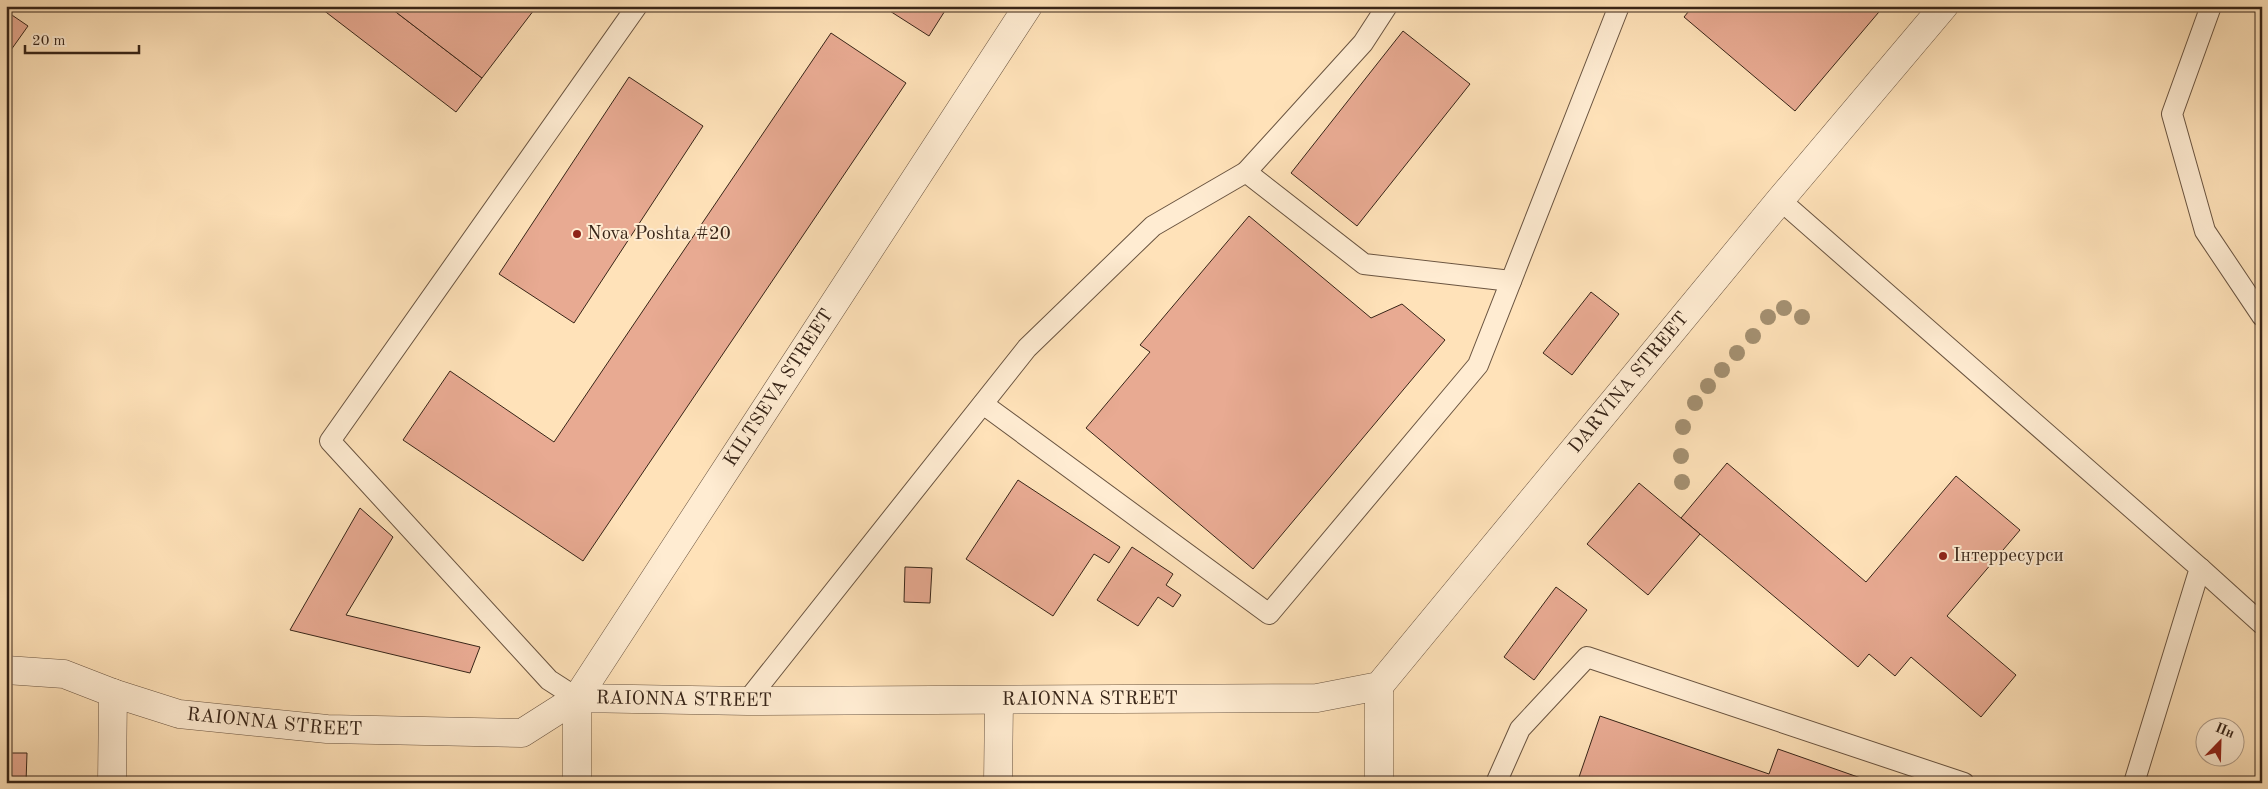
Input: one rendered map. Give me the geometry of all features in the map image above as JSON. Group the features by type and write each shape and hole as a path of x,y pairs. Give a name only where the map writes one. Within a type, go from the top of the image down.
{"street":[{"name":"KILTSEVA STREET","path":"577,698 1028,6"},
{"name":"DARVINA STREET","path":"1379,686 1780,200 1944,6"},
{"name":"RAIONNA STREET","path":"6,670 64,674 113,693 179,714 326,729 522,733 577,698 747,701 999,701 1317,698 1379,686"},
{"path":"1379,686 1379,783"},
{"path":"112,783 113,693"},
{"path":"577,698 578,783"},
{"path":"998,783 999,701"}],"lane":[{"path":"577,698 549,680 330,441 637,6"},
{"path":"747,701 1027,348 1153,226 1246,172 1363,43 1386,6"},
{"path":"983,404 1270,614 1478,365 1619,6"},
{"path":"2211,6 2172,114 2205,231 2262,316"},
{"path":"1246,172 1364,264 1511,281"},
{"path":"1780,200 2262,624"},
{"path":"2134,783 2200,568"},
{"path":"1496,783 1520,729 1588,657 1964,783"}],"building":[{"path":"318,6 388,6 482,78 456,112"},
{"path":"388,6 537,6 482,78"},
{"path":"882,6 948,6 929,36"},
{"path":"1693,6 1884,6 1795,111 1684,17"},
{"path":"6,11 28,26 6,57"},
{"path":"1403,31 1470,84 1357,226 1291,173"},
{"path":"831,33 906,83 583,561 403,440 450,371 554,442"},
{"path":"629,77 703,126 574,323 499,274"},
{"path":"1249,216 1371,318 1402,304 1445,340 1253,569 1086,428 1150,352 1140,345"},
{"path":"1591,292 1619,314 1572,375 1543,353"},
{"path":"1727,463 1866,582 1956,476 2020,530 1947,616 2016,675 1981,717 1911,657 1895,676 1869,654 1858,667 1681,518"},
{"path":"1018,480 1120,547 1109,563 1094,554 1053,616 966,559"},
{"path":"1639,483 1700,534 1648,595 1587,544"},
{"path":"360,508 393,537 346,615 480,647 470,673 290,630"},
{"path":"1132,547 1173,574 1166,585 1181,595 1173,607 1158,597 1138,626 1097,600"},
{"path":"905,567 932,568 930,603 904,602"},
{"path":"1556,587 1587,610 1534,680 1504,657"},
{"path":"1600,716 1769,774 1778,749 1875,783 1577,783"},
{"path":"6,753 27,753 26,783 6,783"}],"place":[{"name":"Nova Poshta #20","path":"577,234"},
{"name":"Інтерресурси","path":"1943,556"}]}
